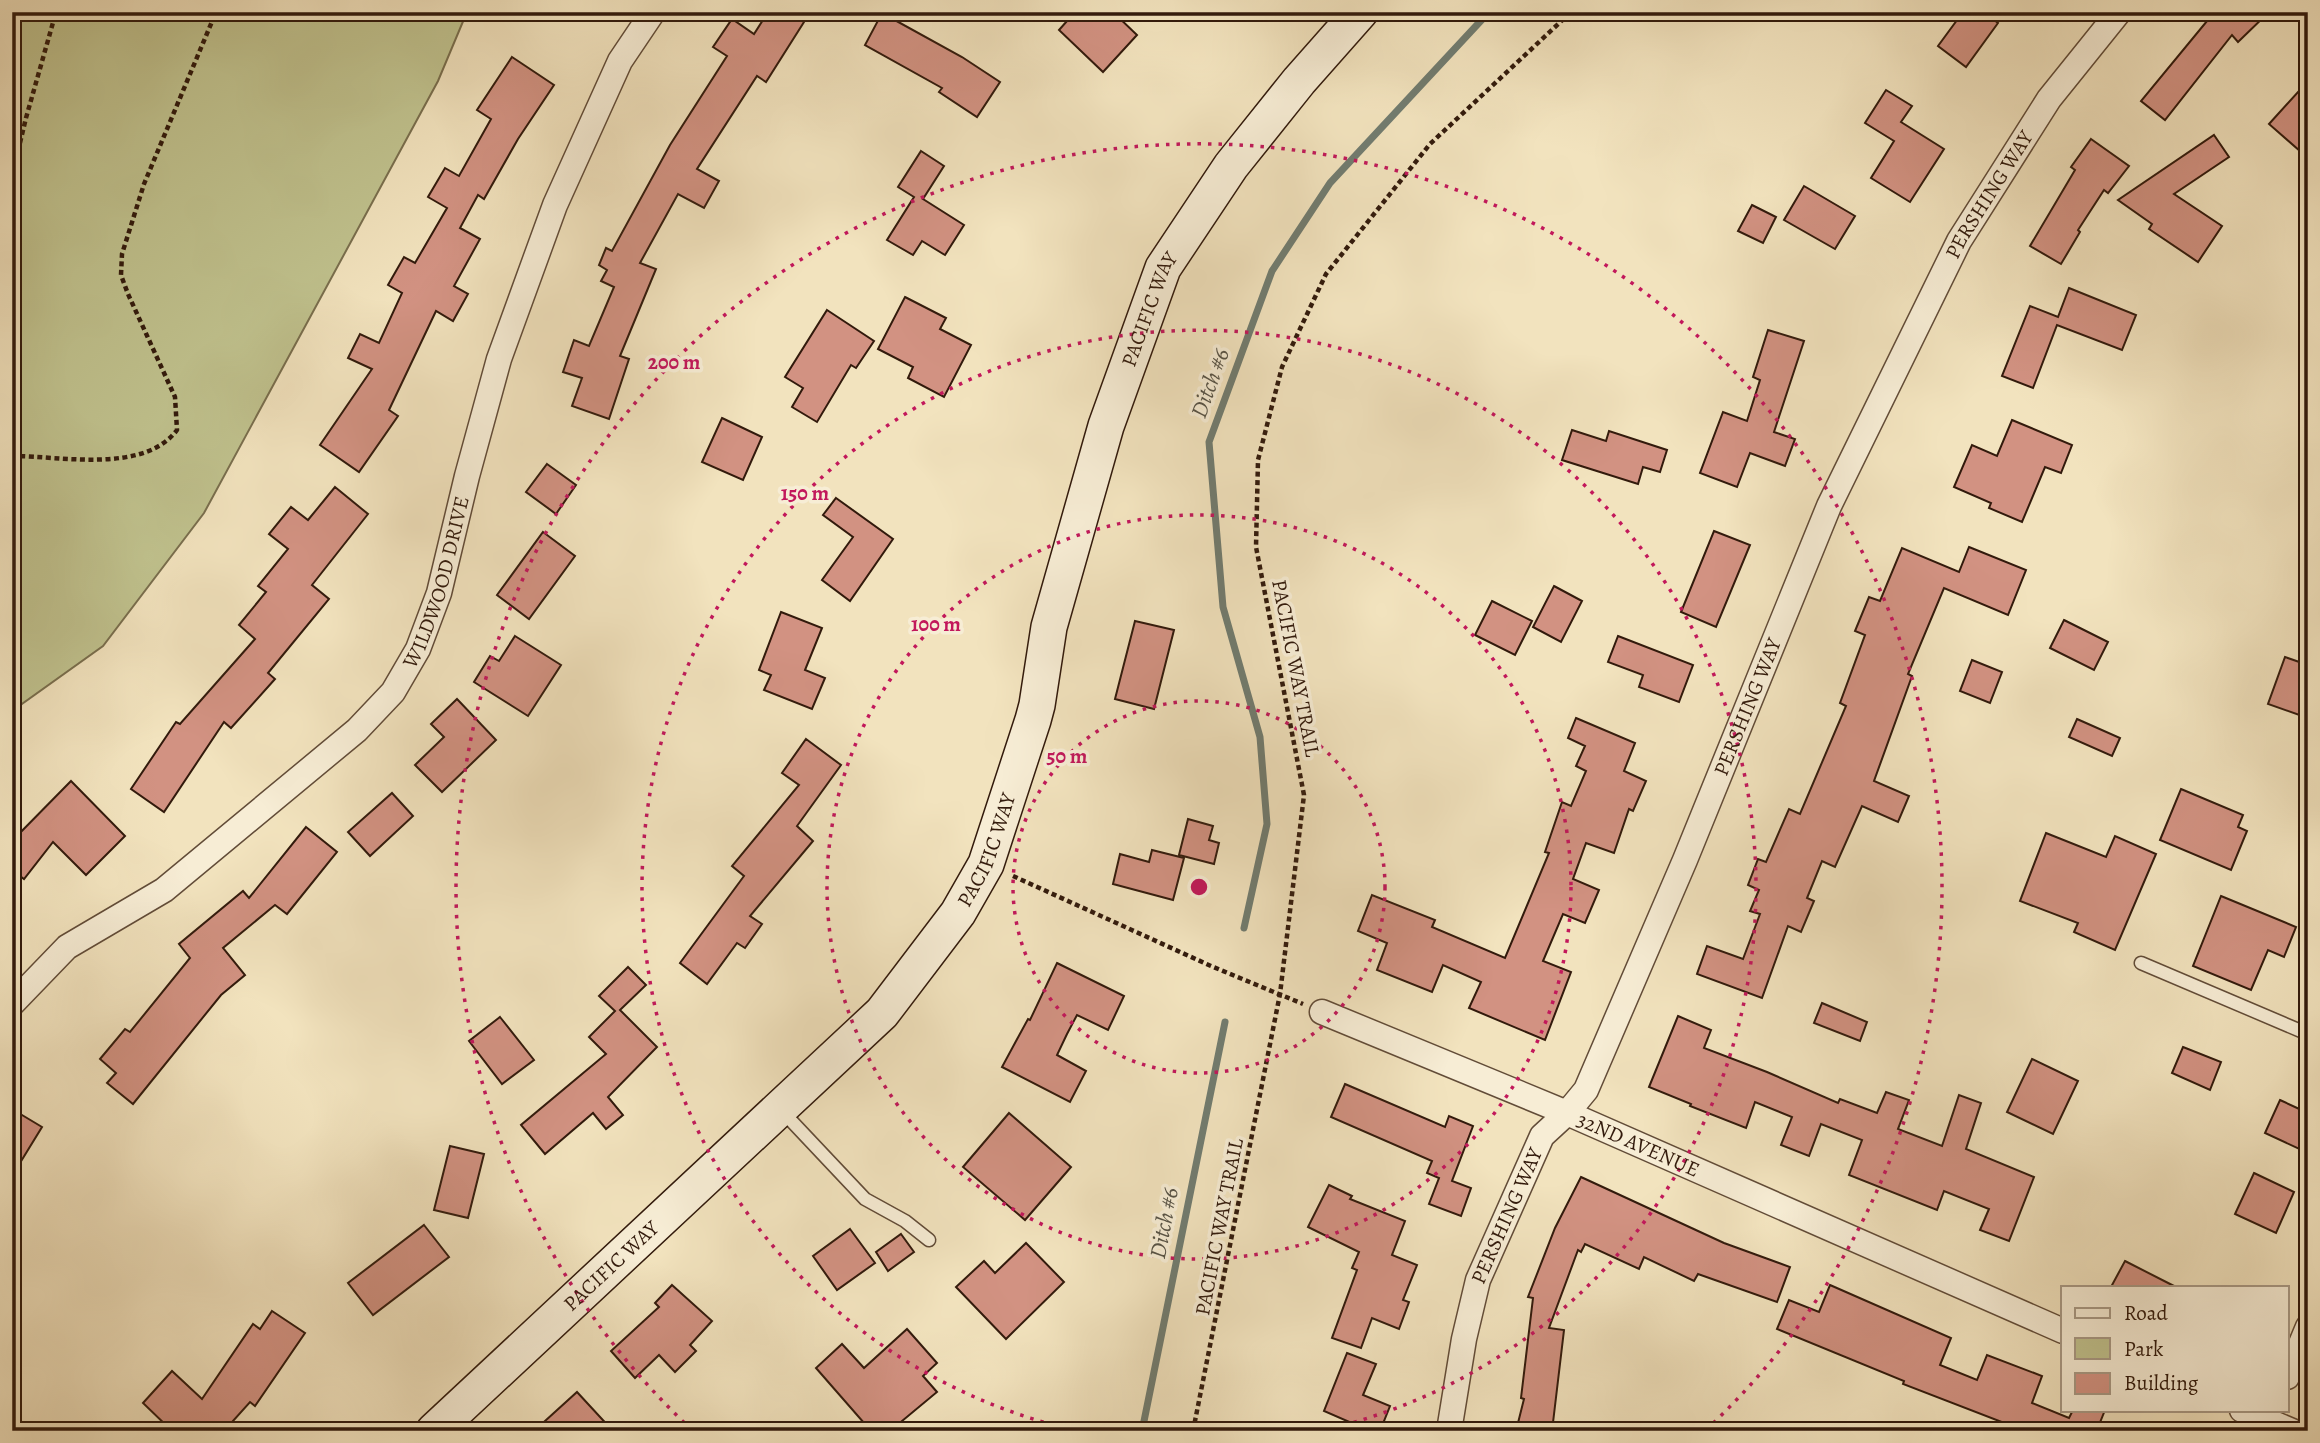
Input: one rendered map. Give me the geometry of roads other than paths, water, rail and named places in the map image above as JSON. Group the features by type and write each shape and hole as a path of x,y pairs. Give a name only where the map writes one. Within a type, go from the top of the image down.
{"main road":[{"name":"PACIFIC WAY","path":"434,1431 882,1013 958,914 986,864 1038,705 1049,627 1106,426 1163,268 1231,166 1299,81 1360,12"}],"street":[{"name":"WILDWOOD DRIVE","path":"12,1004 67,947 164,890 357,730 393,692 418,649 439,593 499,359 555,205 620,61 653,12"},
{"name":"PERSHING WAY","path":"1449,1431 1464,1339 1478,1280 1542,1136 1567,1113 1586,1090 1685,860 1829,506 1959,242 2049,99 2119,12"},
{"name":"32ND AVENUE","path":"1322,1012 1567,1113 2061,1330"},
{"path":"2288,1375 2308,1327"},
{"path":"2247,1412 2292,1431"}],"lane":[{"path":"2141,963 2308,1034"},
{"path":"780,1108 865,1199 905,1221 929,1240"}],"waterway":[{"name":"Ditch #6","path":"1244,928 1267,824 1260,737 1223,607 1209,442 1272,271 1330,183 1489,12"},
{"name":"Ditch #6","path":"1142,1431 1225,1022"}]}
